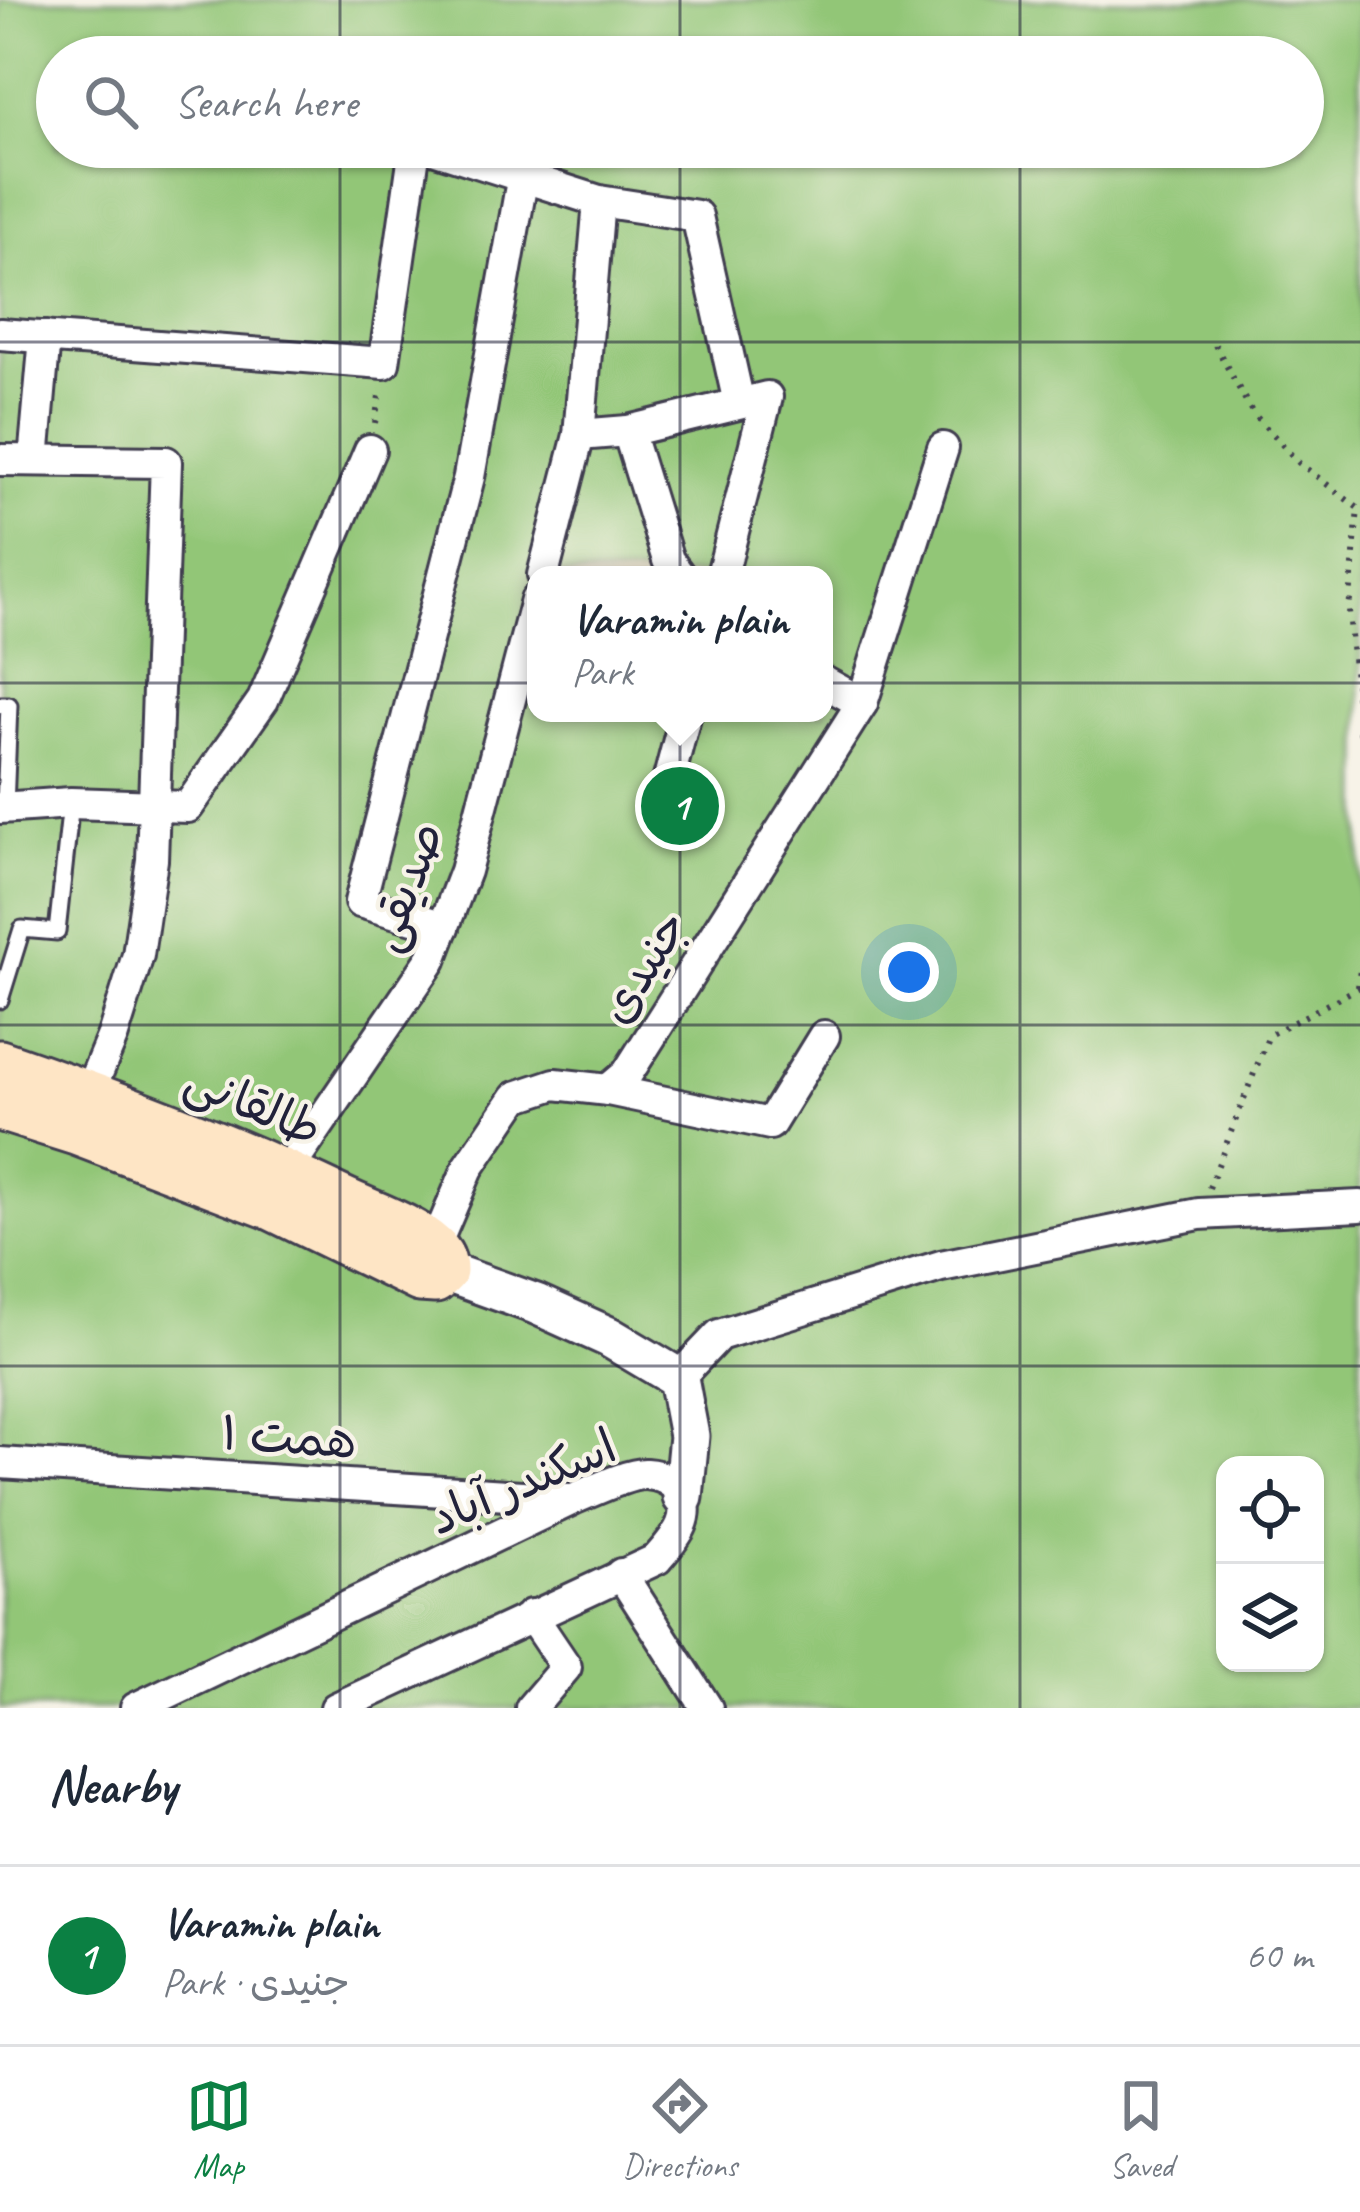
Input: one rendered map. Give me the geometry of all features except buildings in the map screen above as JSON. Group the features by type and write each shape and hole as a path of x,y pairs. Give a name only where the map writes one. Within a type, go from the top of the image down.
{"main road":[{"name":"طالقانی","path":"0,1063 89,1094 278,1189 420,1280 435,1280 439,1260"},
{"name":"طالقانی","path":"0,1108 278,1189"}],"street":[{"path":"0,334 384,362 412,168"},
{"path":"500,168 598,201 697,216 739,404"},
{"path":"444,927 360,902 469,477 524,175"},
{"path":"545,566 579,435 598,201"},
{"path":"34,460 45,338"},
{"path":"579,435 628,431 767,397 724,566"},
{"path":"628,431 672,566"},
{"name":"جنیدی","path":"439,1260 469,1168 516,1097 555,1084 608,1090 627,1074 862,703 943,448"},
{"path":"3,808 71,803 188,807 263,700 370,450"},
{"path":"0,460 166,462 152,860 138,955 89,1094"},
{"name":"صدیقی","path":"278,1189 431,960 465,871 527,634"},
{"path":"833,687 862,703"},
{"path":"663,801 684,722"},
{"path":"608,1090 770,1124 824,1036"},
{"path":"683,1497 689,1436 678,1378 718,1335 941,1266 1199,1214 1360,1206"},
{"name":"طالقانی","path":"439,1260 609,1337 678,1378"},
{"name":"همت ۱","path":"0,1463 573,1499"},
{"name":"اسکندر آباد","path":"136,1708 573,1499 644,1473 671,1480 683,1497 686,1514 677,1536 657,1558 336,1708"},
{"path":"621,1574 707,1708"},
{"path":"531,1615 566,1666 531,1708"}],"lane":[{"path":"0,705 9,705 3,808"},
{"path":"0,1000 22,929 57,932 71,803"}],"path":[{"path":"1215,345 1252,412 1299,463 1358,508 1348,610 1360,740"},
{"path":"370,450 384,362"},
{"path":"1199,1214 1269,1036 1359,987 1360,968"}],"green space":[{"path":"0,0 1360,0 1360,1708 0,1708"}],"place":[{"name":"Varamin plain","path":"680,806"}]}
